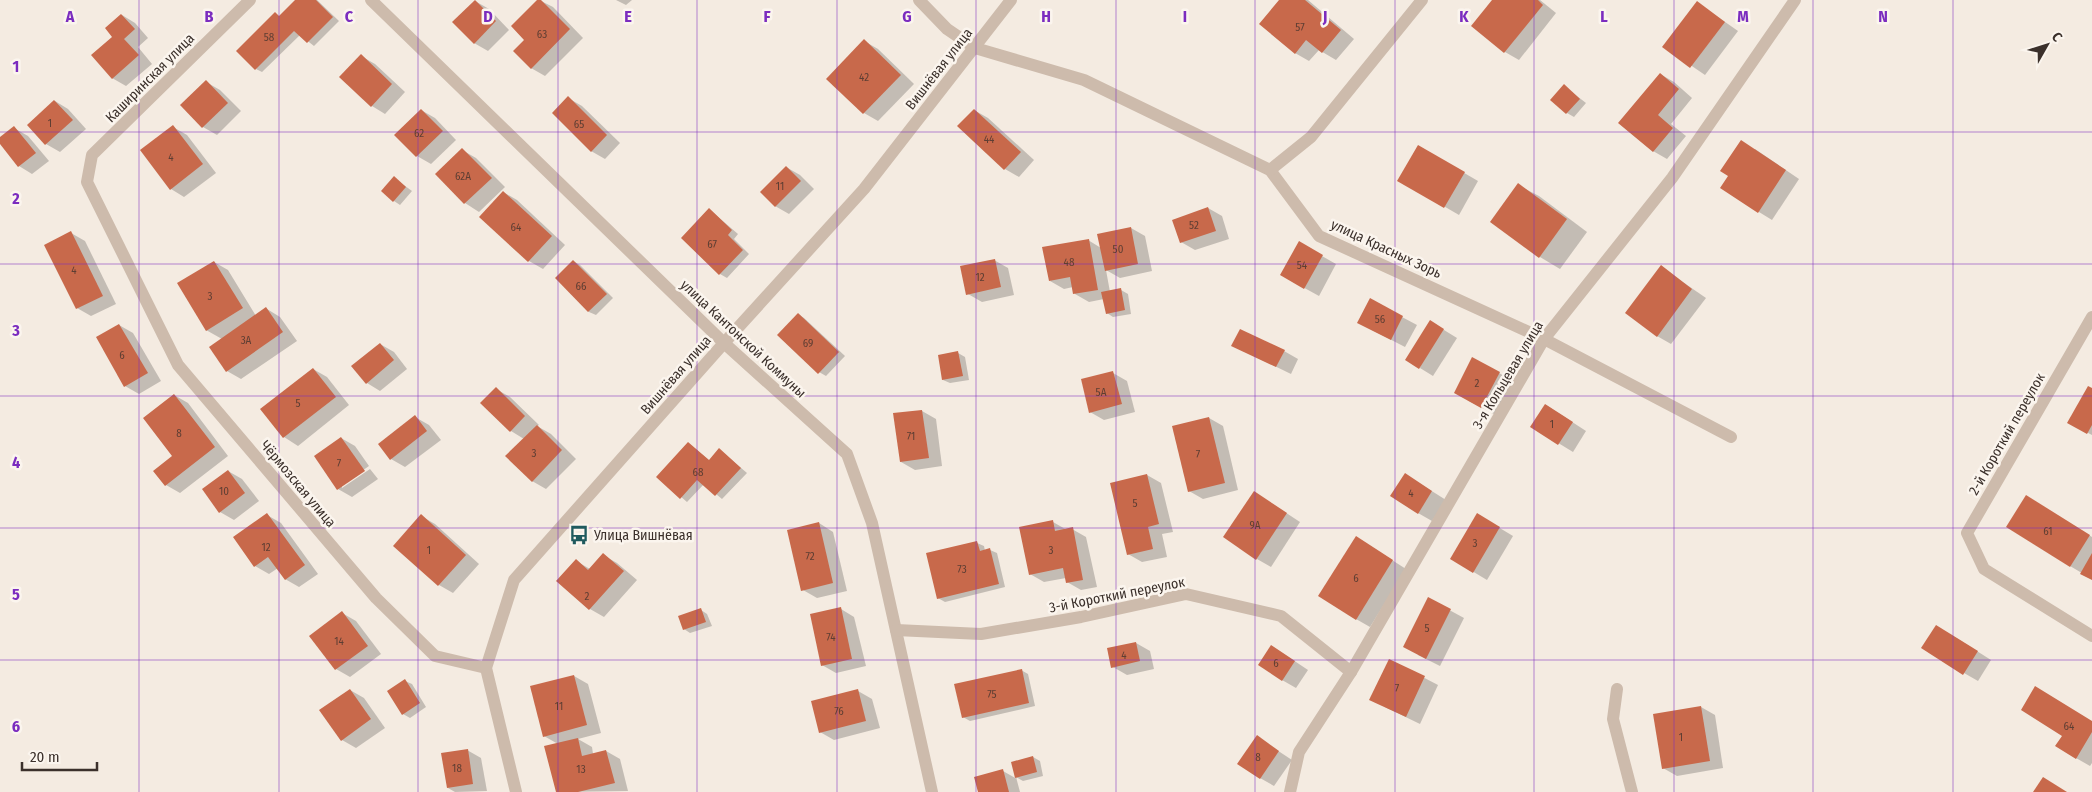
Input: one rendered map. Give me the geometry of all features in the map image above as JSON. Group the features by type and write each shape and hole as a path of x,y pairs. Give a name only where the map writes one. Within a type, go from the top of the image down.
{"street":[{"name":"Каширинская улица","path":"92,156 250,0"},
{"name":"улица Кантонской Коммуны","path":"371,0 724,343 847,454 872,522 932,792"},
{"name":"улица Красных Зорь","path":"919,0 947,29 975,48 1084,80 1270,170 1319,236 1544,339 1731,437"},
{"name":"Вишнёвая улица","path":"486,668 514,580 724,343 864,189 975,48 1010,0"},
{"path":"1270,170 1311,137 1422,0"},
{"name":"3-я Кольцевая улица","path":"1290,792 1300,752 1352,672 1544,339 1672,178 1795,0"},
{"name":"Чёрмозская улица","path":"92,156 87,182 178,365 376,598 435,656 486,668"},
{"name":"2-й Короткий переулок","path":"2092,317 1967,533 1984,568 2092,636"},
{"name":"3-й Короткий переулок","path":"896,630 981,634 1081,617 1186,594 1281,616 1352,672"},
{"path":"486,668 516,792"},
{"path":"1618,689 1613,719 1632,792"}],"building":[{"path":"295,0 316,0 333,17 307,43 294,31 255,70 236,51 275,12 279,16"},
{"path":"475,0 496,21 474,44 452,22"},
{"path":"537,0 541,0 570,29 531,69 513,51 524,40 511,26"},
{"path":"1279,0 1305,0 1341,30 1322,53 1306,40 1295,54 1259,24"},
{"path":"1492,0 1538,0 1543,5 1504,53 1471,26"},
{"path":"1697,1 1725,22 1690,68 1662,47"},
{"path":"121,14 135,29 124,39 139,55 112,79 91,55 112,37 105,28"},
{"path":"864,39 901,75 863,114 826,79"},
{"path":"361,54 392,84 371,107 339,77"},
{"path":"1660,73 1679,89 1658,115 1673,128 1653,152 1618,123"},
{"path":"206,80 228,103 202,128 180,105"},
{"path":"1564,84 1580,99 1566,114 1550,100"},
{"path":"568,96 607,135 591,152 552,113"},
{"path":"54,100 73,120 45,145 27,125"},
{"path":"421,109 443,131 416,157 394,135"},
{"path":"974,109 1021,152 1004,170 957,126"},
{"path":"173,125 203,164 170,190 140,150"},
{"path":"14,126 36,153 18,167 0,144 0,137"},
{"path":"1741,140 1786,170 1758,213 1720,188 1728,176 1720,171"},
{"path":"1418,145 1465,172 1444,208 1397,181"},
{"path":"462,148 492,178 464,204 435,174"},
{"path":"786,166 801,181 775,207 760,192"},
{"path":"394,176 406,187 393,202 381,191"},
{"path":"1518,183 1567,219 1539,258 1490,222"},
{"path":"503,191 552,236 528,262 479,217"},
{"path":"1208,207 1216,231 1180,243 1172,220"},
{"path":"709,208 732,230 728,235 743,250 719,275 681,238"},
{"path":"1131,227 1138,264 1105,271 1097,234"},
{"path":"71,231 103,296 76,309 44,245"},
{"path":"1089,239 1098,290 1073,294 1070,277 1049,281 1042,247"},
{"path":"1299,241 1323,255 1304,289 1280,275"},
{"path":"995,259 1001,287 966,295 960,266"},
{"path":"573,260 607,294 588,312 555,278"},
{"path":"214,261 243,308 206,331 177,283"},
{"path":"1661,265 1692,289 1657,337 1625,313"},
{"path":"1121,288 1125,310 1106,314 1101,292"},
{"path":"1370,298 1403,316 1391,340 1357,323"},
{"path":"266,307 283,332 226,372 209,347"},
{"path":"798,313 839,352 818,374 777,335"},
{"path":"1430,320 1444,329 1419,369 1405,360"},
{"path":"119,324 148,373 124,387 96,337"},
{"path":"1240,329 1285,350 1276,367 1231,346"},
{"path":"380,343 394,360 366,384 351,366"},
{"path":"958,351 963,376 942,380 938,355"},
{"path":"1472,357 1500,372 1481,408 1454,393"},
{"path":"313,368 336,397 283,438 260,409"},
{"path":"1113,371 1122,404 1089,413 1081,379"},
{"path":"2088,386 2092,388 2092,425 2087,434 2067,423"},
{"path":"496,387 525,416 510,432 480,403"},
{"path":"174,394 215,447 165,486 153,471 172,456 143,418"},
{"path":"1545,404 1573,422 1558,445 1530,427"},
{"path":"922,410 929,458 900,462 893,413"},
{"path":"415,415 427,431 390,460 378,444"},
{"path":"1209,417 1225,483 1188,492 1172,426"},
{"path":"537,425 562,450 532,482 505,456"},
{"path":"341,437 365,471 337,490 314,456"},
{"path":"688,442 709,460 719,448 741,468 715,496 697,480 680,499 656,477"},
{"path":"228,470 245,493 219,513 202,489"},
{"path":"1405,473 1432,491 1418,514 1390,496"},
{"path":"1147,474 1159,524 1148,527 1153,549 1127,555 1110,483"},
{"path":"1254,491 1287,513 1256,560 1223,537"},
{"path":"2026,495 2090,535 2070,567 2006,527"},
{"path":"267,513 305,565 285,580 268,557 254,567 233,537"},
{"path":"1477,513 1500,527 1473,573 1450,559"},
{"path":"421,514 466,555 438,586 393,546"},
{"path":"1053,520 1055,531 1073,527 1083,580 1066,583 1063,568 1029,575 1019,527"},
{"path":"819,522 833,583 801,591 787,530"},
{"path":"1356,536 1393,560 1356,620 1318,596"},
{"path":"977,541 980,551 990,548 999,584 937,599 926,553"},
{"path":"603,553 624,571 589,610 556,581 576,559 588,570"},
{"path":"2092,553 2092,580 2080,574"},
{"path":"1428,597 1451,609 1426,659 1403,647"},
{"path":"841,607 852,659 821,666 810,614"},
{"path":"701,608 706,622 683,630 678,616"},
{"path":"342,611 368,646 335,670 309,636"},
{"path":"1936,625 1978,651 1963,675 1921,648"},
{"path":"1136,642 1140,661 1111,668 1107,648"},
{"path":"1271,645 1295,661 1282,681 1258,665"},
{"path":"1389,659 1425,676 1406,717 1369,700"},
{"path":"1022,669 1029,703 962,718 954,684"},
{"path":"574,675 587,725 543,737 530,686"},
{"path":"405,679 420,703 402,715 387,691"},
{"path":"2035,686 2092,721 2092,732 2076,759 2055,746 2062,736 2021,710"},
{"path":"350,689 371,719 341,741 319,710"},
{"path":"858,689 866,721 819,733 811,701"},
{"path":"1701,706 1710,761 1662,769 1653,714"},
{"path":"1257,735 1279,751 1260,779 1237,764"},
{"path":"578,738 582,756 606,750 615,783 578,792 556,792 544,746"},
{"path":"468,749 473,784 447,788 441,753"},
{"path":"1033,756 1037,772 1015,778 1011,762"},
{"path":"1003,769 1009,792 978,792 974,777"},
{"path":"2043,777 2067,792 2033,792"}],"place":[{"name":"Улица Вишнёвая","path":"579,535"}]}
